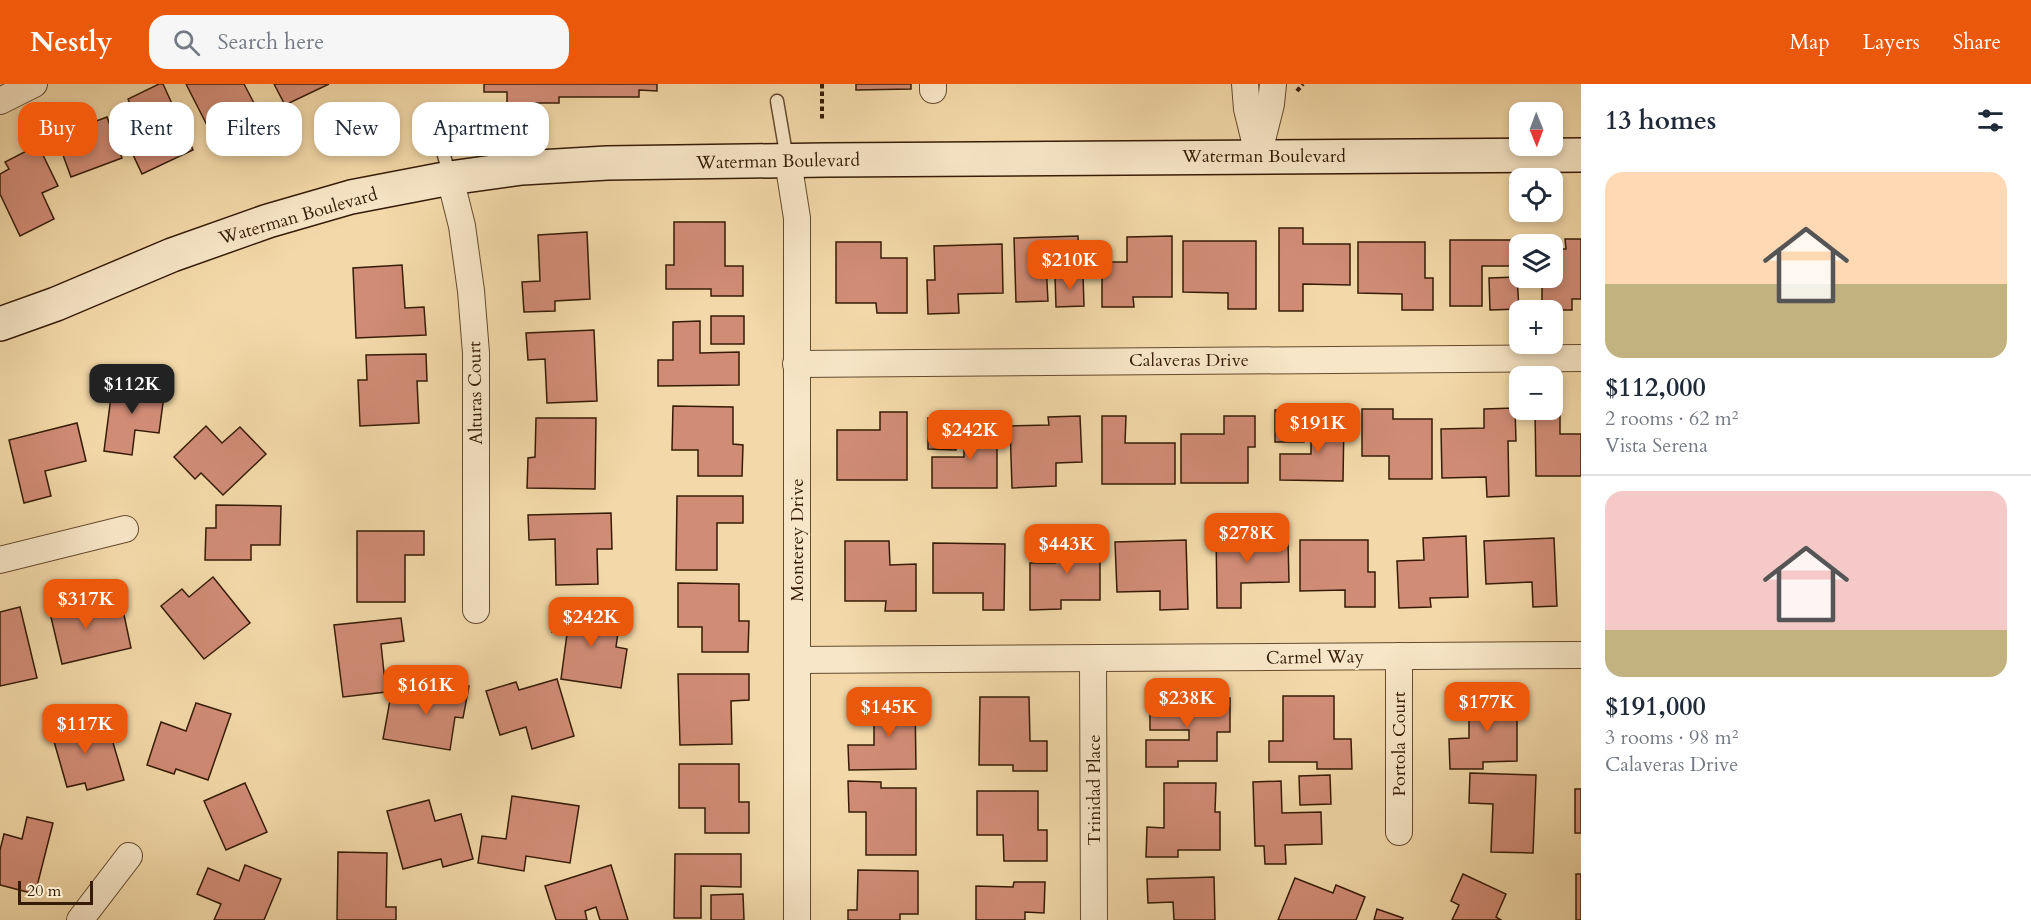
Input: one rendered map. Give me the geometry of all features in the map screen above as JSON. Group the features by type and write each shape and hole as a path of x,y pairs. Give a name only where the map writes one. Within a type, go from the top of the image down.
{"main road":[{"name":"Waterman Boulevard","path":"0,324 56,304 172,255 268,221 351,197 450,178 522,168 607,163 1581,155"}],"street":[{"path":"0,101 34,84"},
{"path":"1245,84 1247,109 1258,156"},
{"path":"1258,156 1271,104 1273,84"},
{"name":"Monterey Drive","path":"788,161 797,218 797,920"},
{"name":"Alturas Court","path":"450,178 462,226 471,291 476,353 476,610"},
{"name":"Calaveras Drive","path":"796,364 1581,358"},
{"path":"0,560 125,529"},
{"name":"Carmel Way","path":"797,660 1093,660 1581,655"},
{"name":"Portola Court","path":"1399,656 1399,832"},
{"name":"Trinidad Place","path":"1093,660 1094,920"},
{"path":"80,920 129,856"}],"lane":[{"path":"777,101 788,161"},
{"path":"444,156 450,178"}],"path":[{"path":"822,84 822,121"}],"building":[{"path":"163,84 171,102 129,102 128,99"},
{"path":"186,84 244,84 253,102 206,102 206,123"},
{"path":"274,84 329,84 291,102 283,102"},
{"path":"484,84 657,84 657,91 639,90 639,97 559,97 559,103 507,102 507,92 484,92"},
{"path":"856,84 911,84 911,89 856,90"},
{"path":"107,117 109,156 121,156 122,158 71,177 63,156 97,156 97,121"},
{"path":"18,155 43,156 58,186 42,193 54,219 20,236 0,194 0,174 9,169 5,162"},
{"path":"134,156 180,156 142,174"},
{"path":"674,222 725,222 725,266 743,266 743,296 711,296 711,289 666,289 666,265 674,265"},
{"path":"1279,228 1303,228 1303,244 1350,244 1350,285 1303,284 1303,311 1279,311"},
{"path":"587,232 590,299 555,301 555,311 524,312 522,282 540,281 538,235"},
{"path":"1078,236 1079,262 1046,264 1048,301 1016,302 1014,238"},
{"path":"1172,236 1172,297 1133,297 1134,307 1102,307 1102,262 1127,262 1127,237"},
{"path":"1565,239 1581,239 1581,299 1572,299 1572,310 1563,310 1563,300 1542,300 1542,288 1563,288 1563,249 1566,249"},
{"path":"1450,240 1509,240 1509,266 1482,266 1482,306 1450,306"},
{"path":"1183,241 1256,241 1256,309 1228,309 1228,293 1183,292"},
{"path":"836,242 881,242 881,258 907,258 907,313 877,313 876,303 836,303"},
{"path":"1358,242 1425,242 1425,278 1433,278 1433,310 1402,310 1402,294 1358,293"},
{"path":"1002,244 1003,293 958,294 959,313 928,314 927,280 935,280 934,246"},
{"path":"402,265 405,308 424,307 426,335 356,338 353,268"},
{"path":"1083,275 1084,306 1056,307 1055,276"},
{"path":"1509,277 1509,288 1518,288 1518,300 1509,300 1509,309 1490,310 1489,278"},
{"path":"711,316 744,316 744,344 711,344"},
{"path":"700,321 700,353 739,352 739,385 658,386 658,360 673,360 673,322"},
{"path":"594,330 597,401 547,403 545,359 528,360 526,333"},
{"path":"426,354 427,381 417,381 419,423 360,426 358,380 367,380 366,355"},
{"path":"113,381 165,388 159,433 135,430 132,455 104,451"},
{"path":"673,406 733,407 733,444 743,445 742,476 698,476 698,450 672,450"},
{"path":"1509,408 1509,420 1515,420 1516,441 1508,441 1509,496 1487,497 1486,477 1442,478 1441,429 1484,428 1484,409"},
{"path":"1362,409 1393,409 1393,419 1432,419 1432,479 1389,479 1389,456 1362,456"},
{"path":"1275,410 1304,410 1304,442 1275,442"},
{"path":"880,412 907,412 907,480 837,480 837,430 880,430"},
{"path":"1080,416 1082,462 1056,463 1056,486 1012,488 1010,426 1049,425 1048,417"},
{"path":"1102,416 1126,416 1125,443 1175,443 1175,484 1102,484"},
{"path":"1224,416 1255,416 1255,447 1248,447 1248,483 1181,483 1181,434 1224,434"},
{"path":"1311,417 1344,417 1343,481 1280,480 1280,454 1311,454"},
{"path":"536,418 596,418 595,489 527,488 528,458 535,457"},
{"path":"928,418 956,418 956,450 928,449"},
{"path":"1535,420 1560,420 1560,434 1581,434 1581,476 1536,476"},
{"path":"77,423 86,461 45,471 51,496 24,503 9,440"},
{"path":"964,423 997,423 997,488 932,488 932,457 964,457"},
{"path":"206,426 222,443 240,427 266,454 223,495 201,473 195,479 174,457"},
{"path":"677,496 743,496 743,523 717,523 717,570 676,570"},
{"path":"216,505 281,506 280,545 251,545 251,560 205,560 206,528 216,528"},
{"path":"611,513 612,549 597,549 598,584 556,585 555,539 529,540 528,515"},
{"path":"1216,527 1244,527 1244,541 1288,541 1289,582 1241,583 1241,608 1217,608"},
{"path":"357,531 424,531 424,555 405,555 405,602 357,602"},
{"path":"1466,536 1468,597 1430,598 1431,607 1399,608 1397,561 1424,560 1423,538"},
{"path":"1554,538 1557,606 1533,607 1532,582 1486,584 1484,541"},
{"path":"1056,540 1100,540 1100,600 1061,600 1061,609 1030,610 1030,563 1055,563"},
{"path":"1186,540 1188,609 1160,610 1160,591 1117,592 1115,542"},
{"path":"1300,540 1368,540 1368,572 1375,572 1375,607 1345,607 1345,590 1300,591"},
{"path":"845,541 889,541 890,565 916,564 916,611 885,611 886,601 845,601"},
{"path":"933,543 1005,544 1004,610 983,610 983,593 933,593"},
{"path":"213,577 250,623 204,659 161,606 182,589 189,597"},
{"path":"678,583 739,584 739,621 749,621 748,652 702,652 702,627 678,627"},
{"path":"80,593 86,618 123,610 131,648 62,664 47,600"},
{"path":"20,607 37,678 0,686 0,612"},
{"path":"555,608 620,618 616,647 627,649 621,688 561,679 567,634 552,632"},
{"path":"401,618 404,641 381,644 386,692 343,697 334,625"},
{"path":"678,674 749,674 749,700 731,701 732,744 680,745"},
{"path":"557,679 574,736 532,749 526,727 500,735 486,691 516,682 519,690"},
{"path":"440,681 469,686 463,718 455,717 450,750 383,739 392,689 437,696"},
{"path":"1469,694 1517,694 1517,761 1483,762 1483,769 1450,769 1449,739 1469,738"},
{"path":"1283,696 1334,696 1334,739 1351,739 1352,769 1317,769 1317,762 1269,762 1269,741 1283,741"},
{"path":"980,697 1029,697 1030,741 1047,741 1047,771 1013,771 1013,765 979,765"},
{"path":"1150,697 1230,698 1230,732 1217,732 1217,761 1178,761 1178,767 1146,767 1146,740 1189,740 1189,730 1150,730"},
{"path":"915,698 916,769 849,770 848,745 874,745 874,699"},
{"path":"196,703 231,714 208,780 176,769 174,774 147,765 161,722 186,731"},
{"path":"85,714 92,741 111,736 124,780 87,790 85,783 67,787 49,724"},
{"path":"679,764 739,764 739,802 749,802 749,833 705,833 705,808 679,808"},
{"path":"1470,773 1536,775 1533,853 1491,852 1493,804 1469,803"},
{"path":"1330,775 1331,804 1300,805 1299,776"},
{"path":"848,781 881,782 881,788 916,788 916,855 866,855 866,812 849,812"},
{"path":"1281,781 1282,813 1321,812 1322,844 1285,845 1286,864 1265,864 1264,846 1255,846 1253,782"},
{"path":"245,783 267,832 226,850 204,801"},
{"path":"1164,783 1216,783 1215,812 1220,812 1220,850 1178,850 1178,857 1146,857 1147,827 1164,828"},
{"path":"1575,789 1581,789 1581,833 1575,833"},
{"path":"977,791 1038,791 1038,830 1047,830 1047,861 1004,861 1003,835 977,835"},
{"path":"512,796 579,806 570,863 526,856 524,871 478,863 482,836 506,839"},
{"path":"429,800 435,821 461,814 473,859 443,867 441,859 403,869 387,811"},
{"path":"27,817 53,823 35,894 0,885 0,850 4,834 22,839"},
{"path":"338,852 387,853 386,907 396,907 396,920 337,920"},
{"path":"675,854 741,854 741,887 701,886 701,918 674,918"},
{"path":"245,865 281,879 264,920 214,920 221,904 197,894 208,868 239,881"},
{"path":"611,865 628,920 600,920 596,907 585,911 587,920 556,920 545,886"},
{"path":"858,870 918,871 918,914 900,914 900,920 848,920 848,910 857,910"},
{"path":"1463,874 1506,894 1496,917 1501,920 1452,920 1459,905 1451,901"},
{"path":"1576,874 1581,874 1581,920 1576,920"},
{"path":"1214,877 1215,920 1174,920 1173,902 1148,903 1147,879"},
{"path":"1295,878 1333,893 1336,885 1365,897 1356,920 1278,920"},
{"path":"1014,882 1045,882 1044,913 1025,912 1025,920 976,920 976,886 1013,887"},
{"path":"743,894 744,920 711,920 711,895"},
{"path":"1377,909 1403,918 1402,920 1374,920"}]}
